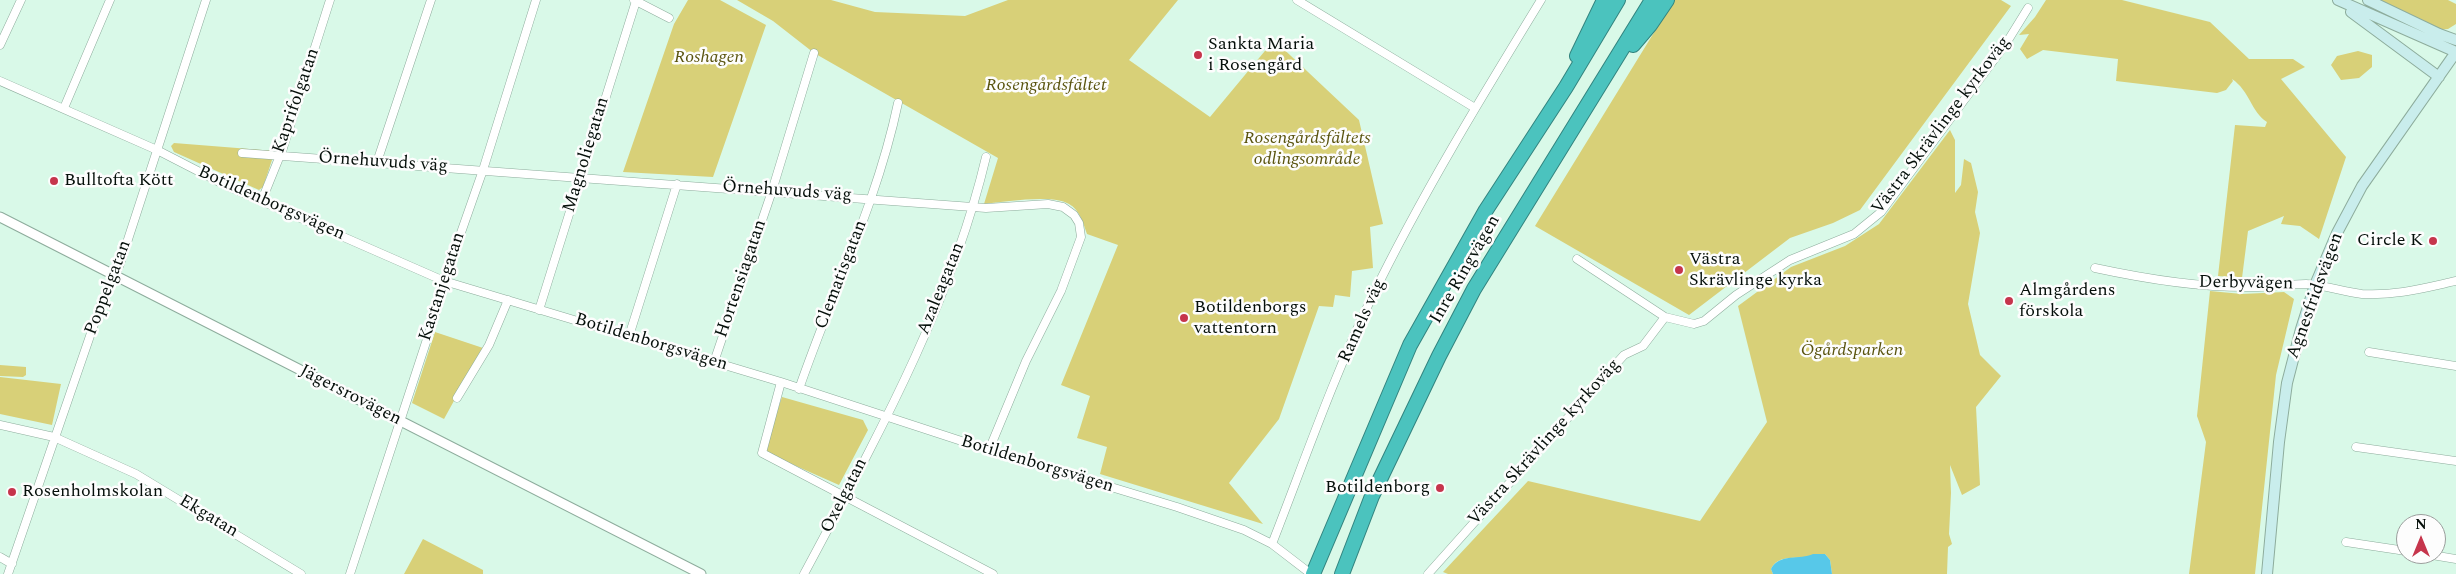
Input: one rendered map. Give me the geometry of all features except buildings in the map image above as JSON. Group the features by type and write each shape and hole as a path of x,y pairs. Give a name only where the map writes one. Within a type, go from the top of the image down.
{"highway":[{"path":"1566,87 1583,39 1604,0"},
{"name":"Inre Ringvägen","path":"1312,574 1410,346 1468,239 1566,87 1618,0"},
{"name":"Inre Ringvägen","path":"1343,571 1372,496 1439,356 1474,289 1652,0"},
{"path":"1609,72 1650,26 1667,0"}],"main road":[{"path":"2337,0 2456,52"},
{"path":"2337,0 2439,77"},
{"path":"2368,0 2439,34 2456,40"},
{"name":"Agnesfridsvägen","path":"2267,574 2279,442 2287,382 2315,285 2337,233 2362,186 2456,52"}],"street":[{"path":"0,45 21,0"},
{"path":"64,108 110,0"},
{"name":"Poppelgatan","path":"8,574 101,304 115,275 206,0"},
{"name":"Kaprifolgatan","path":"262,200 279,156 330,0"},
{"path":"377,162 431,0"},
{"name":"Kastanjegatan","path":"350,574 444,281 483,170 536,0"},
{"path":"1297,0 1475,108"},
{"name":"Ramels väg","path":"1272,544 1330,395 1370,300 1424,197 1475,108 1541,0"},
{"path":"635,1 669,18"},
{"name":"Magnoliegatan","path":"540,310 578,178 635,1"},
{"name":"Västra Skrävlinge kyrkoväg","path":"1576,259 1665,317 1684,323 1694,324 1704,321 1736,295 1790,260 1854,234 1881,212 2008,42 2028,8"},
{"name":"Hortensiagatan","path":"714,362 772,191 814,53"},
{"name":"Botildenborgsvägen","path":"0,81 157,150 227,186 444,281 781,382 989,450 1177,506 1244,530 1272,544 1312,574"},
{"name":"Clematisgatan","path":"798,389 872,198 890,142 898,103"},
{"name":"Örnehuvuds väg","path":"242,154 377,162 986,208 1048,204 1063,207 1074,215 1079,223 1081,237 1061,291 1026,361 989,450"},
{"name":"Azaleagatan","path":"885,417 938,306 974,206 986,157"},
{"path":"629,336 677,184"},
{"name":"Jägersrovägen","path":"0,217 701,574"},
{"name":"Derbyvägen","path":"2094,268 2124,275 2218,286 2315,285 2360,294 2394,294 2456,281"},
{"path":"457,398 489,345 508,300"},
{"name":"Västra Skrävlinge kyrkoväg","path":"1428,574 1624,355 1643,346 1665,317"},
{"path":"2369,352 2456,366"},
{"path":"781,382 762,454 993,574"},
{"name":"Oxelgatan","path":"804,574 846,496 885,417"},
{"name":"Ekgatan","path":"0,425 54,437 136,474 300,574"},
{"path":"2356,447 2456,461"},
{"path":"2346,542 2396,550"},
{"path":"0,557 12,564"}],"green space":[{"name":"Roshagen","path":"688,0 720,0 766,25 713,177 623,172 674,24"},
{"name":"Rosengårdsfältet","path":"737,0 831,0 875,12 965,16 1008,0 1178,0 1129,60 1210,117 1274,40 1359,120 1383,224 1370,227 1373,268 1352,271 1350,297 1335,295 1333,307 1319,306 1279,419 1229,483 1263,524 1100,474 1107,447 1077,438 1090,396 1061,385 1118,245 1087,234 1081,217 1076,210 1069,204 1061,201 1040,199 984,204 998,158 814,53 773,21"},
{"path":"1674,0 2001,0 2011,6 1860,210 1833,223 1790,238 1689,315 1535,226"},
{"path":"2046,0 2122,0 2210,22 2249,59 2293,59 2305,67 2281,79 2346,157 2319,239 2300,226 2281,224 2284,216 2248,231 2242,278 2218,276 2235,125 2265,127 2267,122 2257,113 2243,89 2232,79 2233,81 2226,90 2217,93 2116,81 2118,59 2043,50 2027,59 2020,49 2029,34 2019,35 2035,17"},
{"path":"2374,0 2448,0 2456,4 2456,24 2448,29 2437,30"},
{"path":"2358,51 2372,55 2372,67 2359,78 2341,80 2331,65 2337,56"},
{"name":"Ögårdsparken","path":"1950,130 1955,140 1955,193 1961,185 1964,159 1971,163 1978,192 1975,212 1980,233 1968,304 1980,355 2001,376 1976,407 1980,485 1962,495 1950,465 1949,534 1952,544 1948,547 1947,574 1832,574 1830,560 1825,554 1786,558 1774,565 1771,569 1773,574 1448,574 1443,572 1528,481 1700,521 1767,422 1738,306 1791,267 1845,246 1879,224"},
{"path":"174,143 275,151 263,187 259,190 174,152 171,146"},
{"path":"2210,291 2242,294 2284,292 2294,299 2276,375 2255,574 2189,574 2206,442 2197,416"},
{"path":"435,332 483,348 444,419 412,403"},
{"path":"0,365 26,367 26,375 23,377 0,376"},
{"path":"0,377 61,384 52,425 0,414"},
{"path":"782,397 863,420 868,430 839,485 769,454 765,447"},
{"path":"423,539 483,570 483,574 404,574"}],"water":[{"path":"1813,554 1825,554 1830,560 1832,574 1773,574 1771,569 1779,561"}],"place":[{"name":"Sankta Maria i Rosengård","path":"1198,55"},
{"name":"Bulltofta Kött","path":"54,181"},
{"name":"Circle K","path":"2433,241"},
{"name":"Västra Skrävlinge kyrka","path":"1679,270"},
{"name":"Almgårdens förskola","path":"2009,301"},
{"name":"Botildenborgs vattentorn","path":"1184,318"},
{"name":"Botildenborg","path":"1440,488"},
{"name":"Rosenholmskolan","path":"12,492"}],"park label":[{"name":"Rosengårdsfältets odlingsområde","path":"1307,149"}]}
